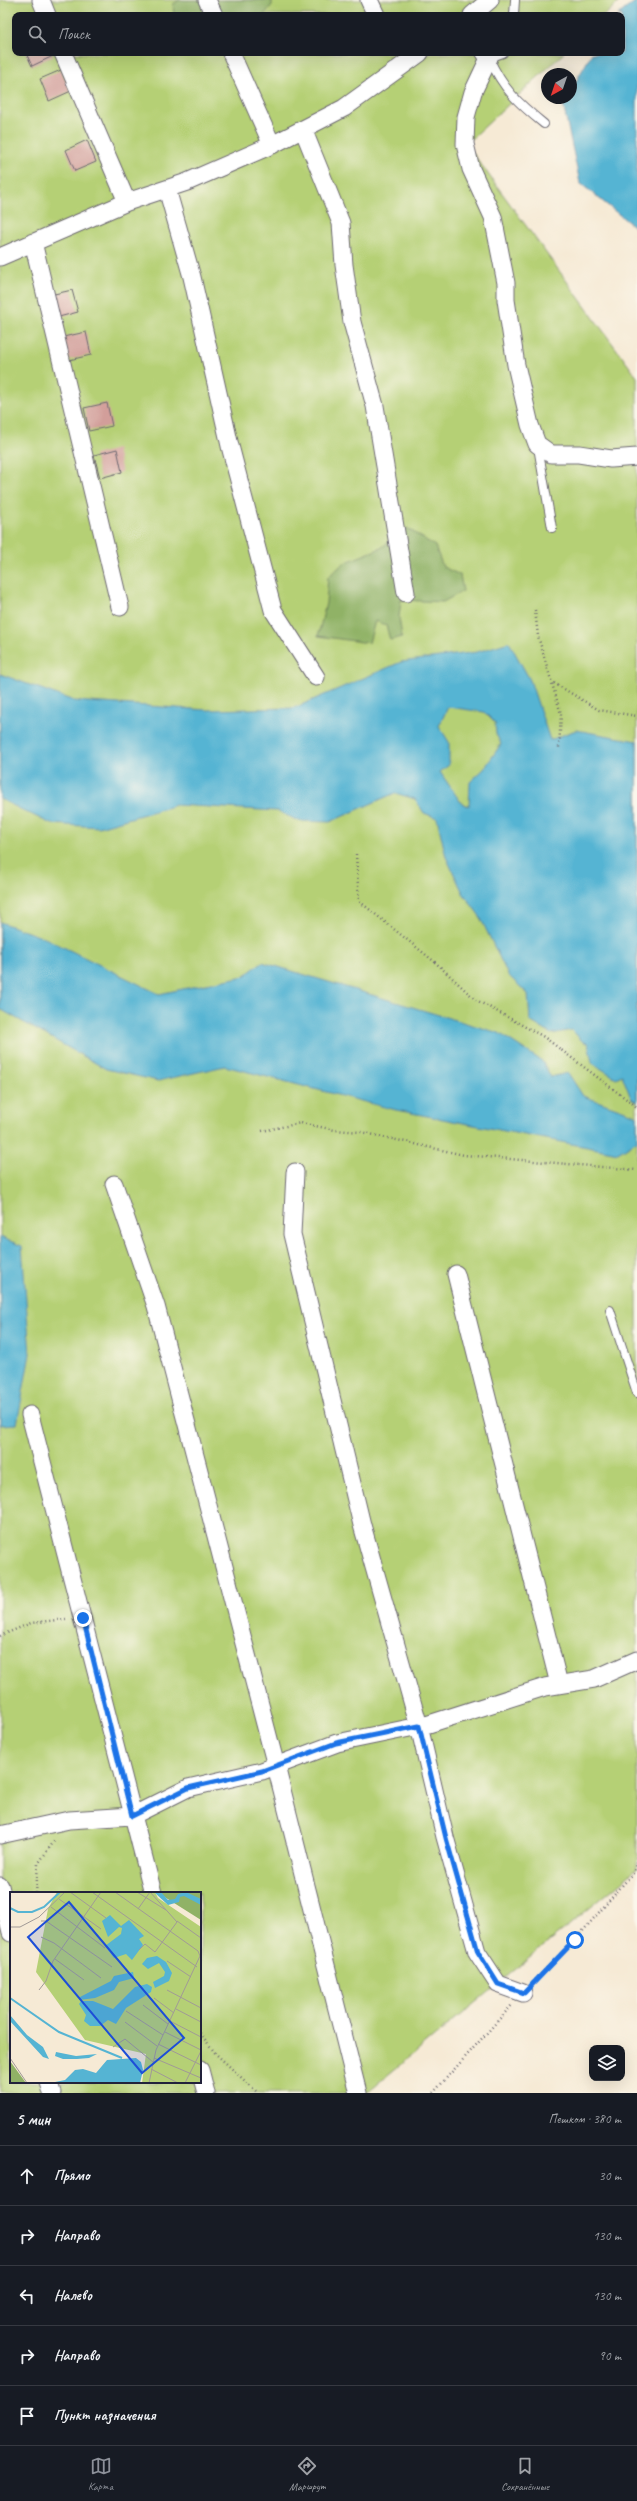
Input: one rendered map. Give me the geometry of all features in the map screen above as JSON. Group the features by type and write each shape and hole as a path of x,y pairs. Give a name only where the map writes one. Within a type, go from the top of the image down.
{"street":[{"path":"41,0 46,12"},
{"path":"208,0 213,12"},
{"path":"369,0 375,12"},
{"path":"476,12 490,0"},
{"path":"64,56 127,202"},
{"path":"232,56 272,145"},
{"path":"0,256 127,202 167,188 272,145 344,108 415,56"},
{"path":"491,56 473,92 466,117 465,144 471,169 493,217 506,284 506,300 516,365 530,425 537,444 551,454 579,454 611,459 637,457"},
{"path":"303,129 341,223 344,265 352,322 375,406 406,593"},
{"path":"167,188 192,277 230,446 273,610 316,677"},
{"path":"33,242 120,607"},
{"path":"295,1172 292,1234 362,1525 419,1726 446,1838 478,1952 498,1984 524,1993"},
{"path":"114,1184 156,1306 276,1766 358,2093"},
{"path":"456,1274 560,1684"},
{"path":"30,1414 153,1892"},
{"path":"0,1835 69,1820 132,1816 188,1788 276,1766 336,1743 419,1726 546,1686 594,1679 637,1660"},
{"path":"0,1886 10,1929"},
{"path":"201,2074 206,2093"},
{"path":"49,2083 52,2093"}],"lane":[{"path":"514,12 515,0"},
{"path":"492,56 508,92 544,124"},
{"path":"537,444 552,528"},
{"path":"610,1310 637,1393"}],"path":[{"path":"535,610 538,636 553,682 561,714 559,748"},
{"path":"553,682 599,710 637,716"},
{"path":"356,854 359,901 436,963 476,1000 544,1037 637,1107"},
{"path":"262,1131 301,1123 335,1130 361,1132 464,1155 637,1170"},
{"path":"0,1636 30,1623 83,1618"},
{"path":"36,1892 38,1864 69,1820"},
{"path":"433,2093 486,2032 575,1940 634,1872 637,1858"},
{"path":"201,2034 216,2054 258,2093"}],"green space":[{"path":"0,0 621,0 608,12 12,12 12,56 561,56 548,68 541,68 541,74 466,144 637,377 637,1869 366,2093 0,2093"},
{"path":"180,0 272,0 272,5 266,12 174,12 173,4"},
{"path":"407,528 435,546 443,567 460,575 463,591 443,602 401,600 399,617 402,637 390,640 386,625 375,621 369,643 318,636 326,603 328,577 344,563 381,548"}],"water":[{"path":"637,0 637,229 580,183 563,104 577,104 577,79 590,56 625,56 625,12 622,12"},
{"path":"509,642 530,680 550,740 576,730 637,741 637,1102 631,1098 622,1075 616,1078 592,1063 588,1043 583,1042 572,1030 551,1034 530,1021 528,994 508,975 479,915 463,893 446,857 437,818 424,813 415,799 395,793 330,822 299,821 277,811 176,805 99,827 51,824 0,799 0,674 74,701 207,710 294,708 401,662 477,652","holes":["448,707 484,712 495,723 496,734 501,744 484,769 470,782 469,806 462,804 440,772 449,765 449,742 439,726"]},
{"path":"0,922 47,939 159,994 244,976 262,962 499,1033 542,1061 551,1077 568,1073 583,1096 637,1116 637,1141 618,1153 396,1110 225,1066 158,1081 106,1069 0,1009"},
{"path":"0,1237 22,1246 30,1354 17,1424 0,1425"}],"building":[{"path":"27,56 53,56 32,66"},
{"path":"61,70 71,91 49,101 40,79"},
{"path":"87,140 96,162 75,171 66,150"},
{"path":"72,290 78,312 55,318 50,295"},
{"path":"86,332 91,355 69,360 63,337"},
{"path":"107,403 112,426 89,431 84,408"},
{"path":"117,449 122,472 100,478 94,455"}],"route":[{"path":"83,1618 132,1816 188,1788 262,1771 336,1743 419,1726 446,1838 478,1952 498,1984 524,1993 575,1940"}]}
